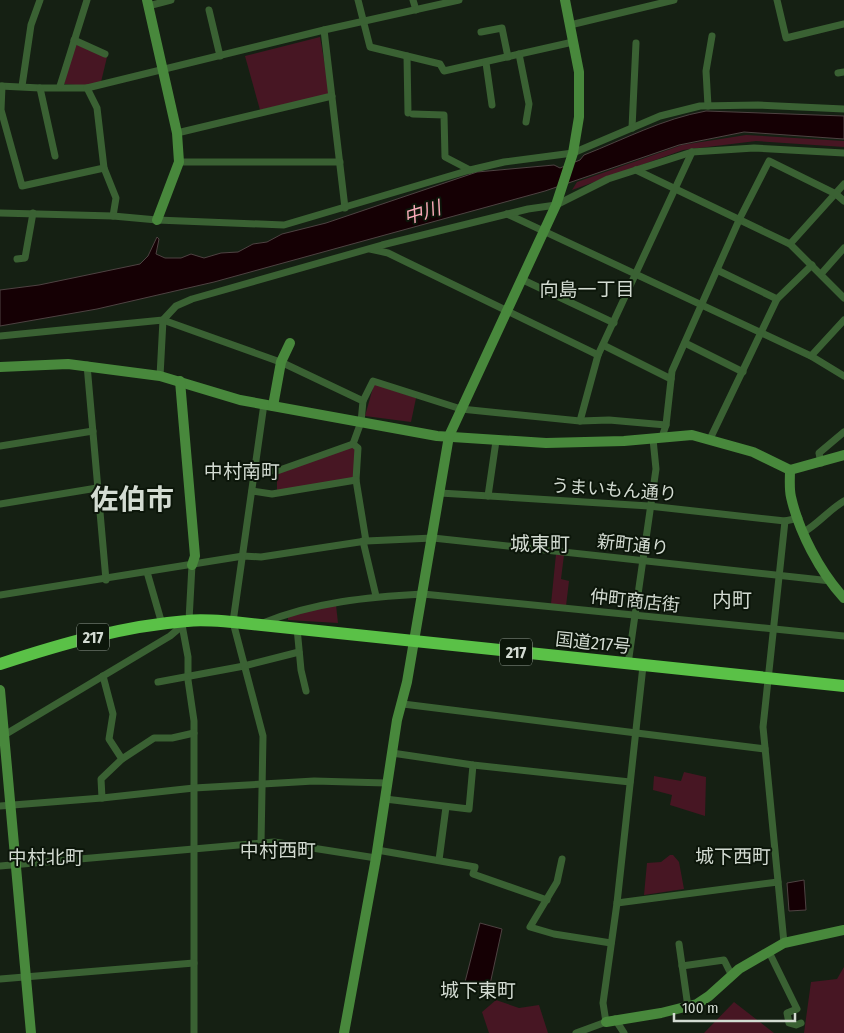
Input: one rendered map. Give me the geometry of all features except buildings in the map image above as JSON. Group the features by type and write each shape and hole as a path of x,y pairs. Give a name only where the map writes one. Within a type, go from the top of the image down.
{"highway":[{"name":"国道217号","path":"186,623 233,622 260,624 844,686"},
{"name":"217","path":"0,664 62,644 138,627 186,623"}],"street":[{"path":"22,86 31,25 40,0"},
{"path":"60,86 87,0"},
{"path":"157,220 179,162 177,133 148,3 171,0"},
{"path":"358,0 370,47 440,64 444,70 486,63 573,42"},
{"path":"413,0 416,10"},
{"path":"104,168 22,186 1,110 1,86 87,88 324,30 364,23 459,0"},
{"path":"344,1033 377,854 386,783 403,704 449,436 505,311 558,200 572,156 579,117 579,72 565,0"},
{"path":"570,24 674,0"},
{"path":"777,0 786,38 844,24"},
{"path":"209,10 220,56"},
{"path":"481,32 502,28 508,57"},
{"path":"324,30 345,208"},
{"path":"708,106 706,71 712,36"},
{"path":"74,40 105,54"},
{"path":"632,128 636,43"},
{"path":"519,54 529,104 526,122"},
{"path":"406,56 411,114 444,115 445,157 470,170"},
{"path":"486,63 492,105"},
{"path":"40,88 55,156"},
{"path":"87,88 97,108 104,168 116,198 113,216"},
{"path":"177,133 332,96"},
{"path":"0,213 113,216 157,220 284,225 470,170 504,162 572,156 660,116 708,106 844,110"},
{"path":"160,376 163,320 176,306 192,299 369,249 558,200 608,179 692,152 754,148 844,153"},
{"path":"580,421 598,355 638,274 692,152"},
{"path":"628,664 656,469 658,438 666,424 671,379 740,218 769,161 836,194 844,202"},
{"path":"179,162 340,162"},
{"path":"636,170 740,218 790,244 844,298"},
{"path":"790,244 844,184"},
{"path":"17,259 25,258 34,213"},
{"path":"507,214 811,356 844,376"},
{"path":"820,274 844,248"},
{"path":"369,249 388,253 598,355"},
{"path":"710,439 777,299 812,265"},
{"path":"717,270 777,299"},
{"path":"520,279 614,323"},
{"path":"0,336 163,320 281,362 363,401"},
{"path":"811,356 844,320"},
{"path":"261,843 263,736 233,622 255,470 268,405 281,362 290,343"},
{"path":"685,343 743,372"},
{"path":"603,345 671,379"},
{"path":"0,367 50,363 160,376 268,405 449,436 496,441 546,443 687,435 710,439 753,452 790,470 821,463 844,455"},
{"path":"88,366 106,580"},
{"path":"180,381 195,556 192,565 186,623 188,678 194,732 194,1033"},
{"path":"255,470 277,472 353,444 361,422 363,401 373,381 461,409 580,421 609,420 666,424"},
{"path":"0,446 93,431"},
{"path":"821,463 819,453 844,432"},
{"path":"488,496 496,441"},
{"path":"353,444 358,448 356,480 364,541 376,596"},
{"path":"790,470 791,497 804,532 831,581 844,598"},
{"path":"252,491 272,494 356,480"},
{"path":"0,504 97,488"},
{"name":"うまいもん通り","path":"440,493 650,506 785,520 799,518"},
{"path":"804,532 844,501"},
{"path":"784,942 763,728 785,520"},
{"name":"新町通り","path":"0,596 243,556 261,557 364,541 432,538 831,581"},
{"path":"147,572 162,624"},
{"name":"仲町商店街","path":"260,624 287,613 376,596 422,594 844,636"},
{"path":"2,736 170,636 186,623"},
{"path":"297,628 306,691"},
{"path":"158,682 188,678 299,652"},
{"path":"624,1033 610,1021 603,1003 617,903 643,666"},
{"path":"103,676 113,714 109,740 122,759"},
{"path":"0,690 5,805 16,864 31,1033"},
{"path":"403,704 765,749"},
{"path":"102,798 100,779 122,759 154,738 172,738 194,732"},
{"path":"392,753 473,765 630,782"},
{"path":"385,799 469,809 473,765"},
{"path":"5,805 102,798 194,788 314,780 386,783"},
{"path":"440,860 446,807"},
{"path":"0,866 274,842 440,860 475,867 473,874 547,900"},
{"path":"562,859 557,882 530,927 554,934 611,943"},
{"path":"617,903 778,882"},
{"path":"576,1033 610,1021 688,1007 709,996 732,976 784,942 844,930"},
{"path":"679,944 688,1007"},
{"path":"769,952 797,1009 787,1012 789,1023 796,1025 801,1023"},
{"path":"682,966 724,960 732,976"},
{"path":"0,979 194,962"}],"shaded area":[{"path":"320,37 330,94 260,110 245,56"},
{"path":"75,44 107,57 101,82 87,86 64,84"},
{"path":"746,135 844,141 844,147 756,141 683,150 572,190 577,182 682,145"},
{"path":"374,384 416,398 411,422 365,416"},
{"path":"352,446 356,449 354,478 277,491 277,474"},
{"path":"556,554 564,555 561,579 569,581 566,606 551,604"},
{"path":"336,605 338,623 288,620 288,616"},
{"path":"684,772 706,777 705,816 670,805 672,795 653,790 654,776 681,781"},
{"path":"670,855 673,855 679,862 684,889 644,895 647,863 661,862"},
{"path":"844,967 844,1033 804,1033 811,982 837,979"},
{"path":"496,1000 519,1008 539,1005 548,1033 489,1033 482,1012"},
{"path":"734,1002 774,1033 704,1033"}],"water":[{"name":"中川","path":"706,111 844,116 844,139 744,132 679,145 545,191 214,282 97,309 0,326 0,290 39,285 140,264 148,256 157,237 159,239 156,254 165,258 181,258 191,254 204,258 221,253 238,252 253,244 267,242 282,234 326,223 477,172 554,165 560,168 580,160 584,155 644,130 674,119"},
{"path":"804,880 806,910 789,911 787,883"},
{"path":"480,923 502,929 489,989 465,982"}],"district":[{"name":"向島一丁目","path":"587,289"},
{"name":"中村南町","path":"242,471"},
{"name":"佐伯市","path":"132,499"},
{"name":"城東町","path":"540,544"},
{"name":"内町","path":"732,600"},
{"name":"中村西町","path":"278,850"},
{"name":"城下西町","path":"733,856"},
{"name":"中村北町","path":"46,857"},
{"name":"城下東町","path":"478,990"}]}
